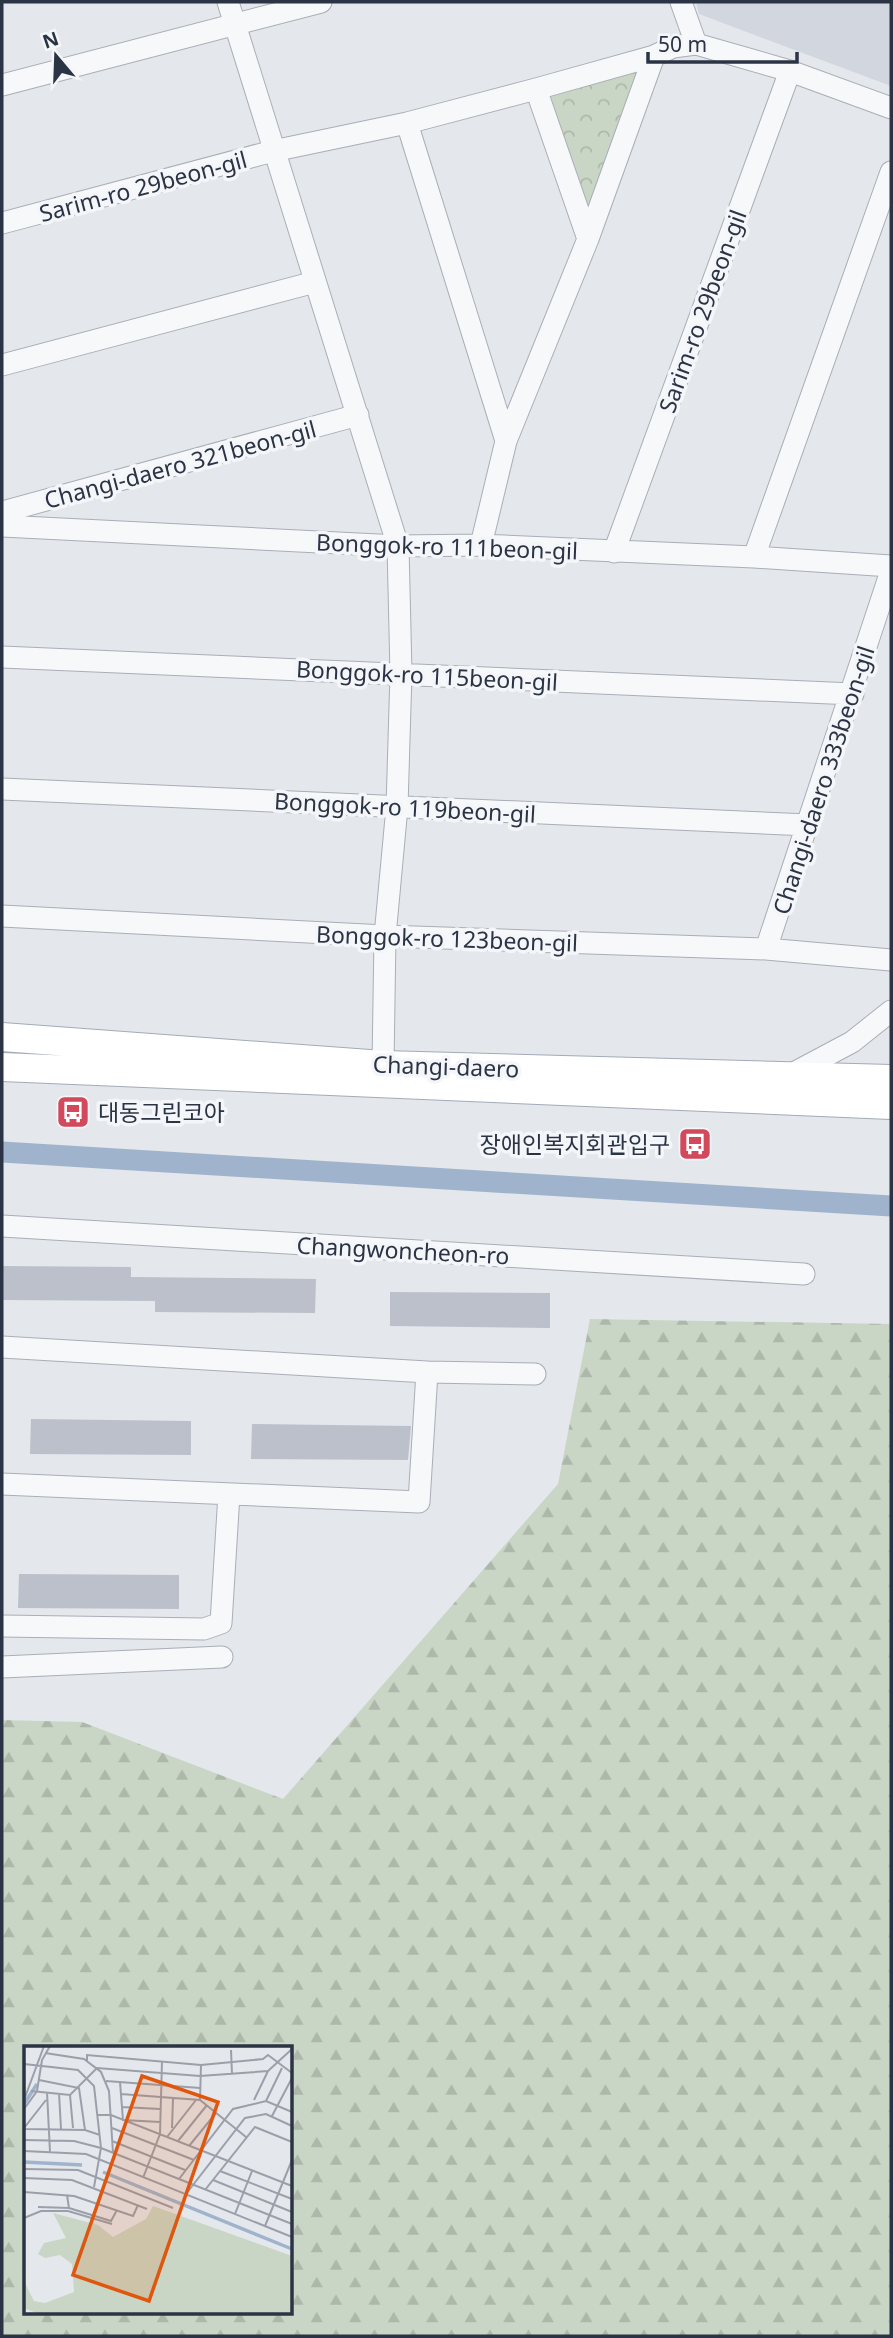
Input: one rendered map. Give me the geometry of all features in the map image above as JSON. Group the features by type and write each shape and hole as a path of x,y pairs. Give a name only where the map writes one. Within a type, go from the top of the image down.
{"main road":[{"name":"Changi-daero","path":"2,1037 383,1065 789,1076 891,1095"},
{"name":"Changi-daero","path":"2,1067 891,1095"}],"street":[{"path":"228,2 398,546 401,673 397,807 385,936 383,1065"},
{"path":"2,85 321,2"},
{"path":"681,2 696,44"},
{"name":"Sarim-ro 29beon-gil","path":"2,223 273,151 407,122 536,89 673,47 696,44 790,71 891,108"},
{"path":"481,545 506,441 588,239 654,55"},
{"name":"Sarim-ro 29beon-gil","path":"614,552 790,71"},
{"path":"536,89 588,239"},
{"path":"407,122 506,441"},
{"path":"754,557 891,172"},
{"path":"2,365 315,282"},
{"name":"Changi-daero 321beon-gil","path":"2,512 358,415"},
{"name":"Bonggok-ro 111beon-gil","path":"2,526 398,546 481,545 754,557 891,569"},
{"name":"Changi-daero 333beon-gil","path":"766,950 853,694 891,569"},
{"name":"Bonggok-ro 115beon-gil","path":"2,657 853,694"},
{"name":"Bonggok-ro 119beon-gil","path":"2,789 808,825"},
{"name":"Bonggok-ro 123beon-gil","path":"2,916 385,936 766,950 891,960"},
{"path":"789,1076 852,1042 891,1011"},
{"name":"Changwoncheon-ro","path":"2,1226 804,1274"},
{"path":"2,1347 427,1372 535,1374"},
{"path":"2,1484 419,1502 427,1372"},
{"path":"2,1626 204,1629 220,1623 229,1494"},
{"path":"2,1667 222,1657"}],"shaded area":[{"path":"696,2 891,2 891,86 699,14"}],"green space":[{"path":"642,64 588,221 541,92"},
{"path":"590,1319 891,1324 891,2336 2,2336 2,1720 82,1722 283,1799 558,1484"}],"building":[{"path":"2,1266 131,1267 131,1277 316,1279 315,1313 155,1312 155,1301 2,1300"},
{"path":"390,1292 550,1293 550,1328 390,1326"},
{"path":"31,1419 191,1421 191,1455 30,1454"},
{"path":"252,1424 411,1426 408,1460 251,1459"},
{"path":"19,1574 179,1575 179,1609 18,1608"}],"waterway":[{"path":"2,1152 891,1206"}],"place":[{"name":"대동그린코아","path":"73,1112"},
{"name":"장애인복지회관입구","path":"695,1144"}]}
